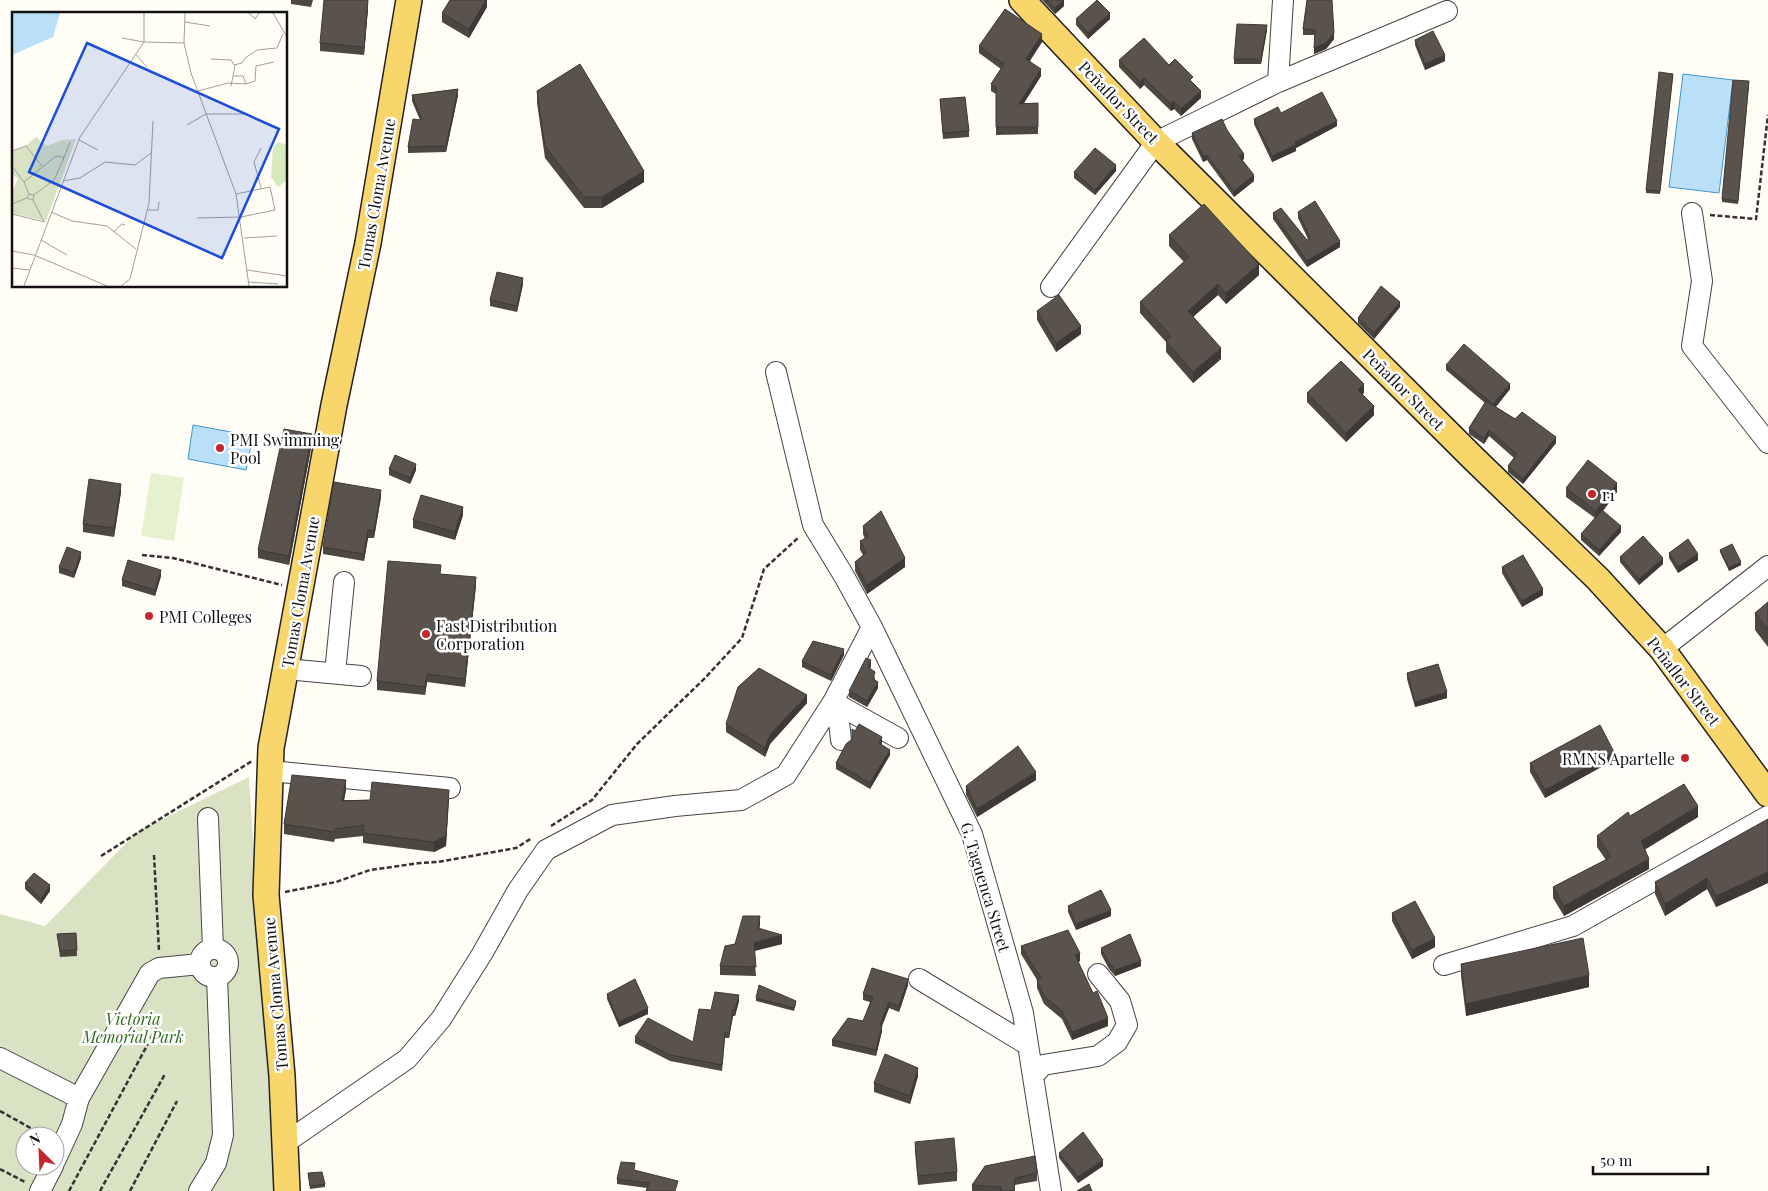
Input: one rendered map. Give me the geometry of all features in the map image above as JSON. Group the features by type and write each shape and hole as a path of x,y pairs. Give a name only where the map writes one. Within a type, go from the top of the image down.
{"main road":[{"name":"Tomas Cloma Avenue","path":"287,1191 282,1076 266,895 271,760 334,405 368,243 409,0"},
{"name":"Peñaflor Street","path":"1022,0 1156,142 1472,457 1598,579 1662,649 1768,794"}],"street":[{"path":"1278,82 1283,0"},
{"path":"1051,287 1156,142 1278,82 1447,11"},
{"path":"1692,213 1702,281 1692,346 1768,442"},
{"name":"G. Taguenca Street","path":"776,372 813,525 872,627 972,834 1023,1013 1051,1191"},
{"path":"1662,649 1768,566"},
{"path":"335,673 344,582"},
{"path":"285,1143 407,1059 441,1019 482,954 518,890 546,850 612,815 675,806 742,800 786,775 837,704 872,627"},
{"path":"286,669 361,676"},
{"path":"837,704 898,738"},
{"path":"837,704 841,740"},
{"path":"271,760 450,788"},
{"path":"1444,965 1573,926 1768,816"},
{"path":"206,956 208,818"},
{"path":"65,1139 72,1124 79,1098 150,973 159,968 221,951 227,957 228,965 224,973 216,977 223,1134 216,1163 199,1191"},
{"path":"1033,1076 1043,1065 1098,1056 1117,1042 1127,1025 1120,1001 1098,974"},
{"path":"920,979 1028,1045"},
{"path":"0,1058 79,1098"},
{"path":"41,1191 48,1176"}],"path":[{"path":"1692,213 1756,219 1768,115"},
{"path":"546,829 592,800 637,744 705,678 742,638 764,568 813,525"},
{"path":"142,555 173,558 300,589"},
{"path":"101,856 271,760"},
{"path":"266,895 336,882 370,870 438,862 516,848 539,834"},
{"path":"154,855 159,968"},
{"path":"69,1191 158,1025"},
{"path":"100,1191 165,1074"},
{"path":"130,1191 178,1101"},
{"path":"0,1112 26,1126"},
{"path":"0,1169 41,1191"}],"green space":[{"path":"151,473 184,478 174,541 141,536"},
{"name":"Victoria Memorial Park","path":"249,777 275,1191 0,1191 0,914 45,926 138,831"}],"water":[{"path":"1683,74 1733,80 1719,193 1669,187"},
{"name":"PMI Swimming Pool","path":"193,425 253,436 246,470 188,459"}],"building":[{"path":"324,0 368,0 364,47 320,43"},
{"path":"450,0 486,0 469,29 442,13"},
{"path":"1047,0 1064,0 1055,8"},
{"path":"1097,0 1110,13 1088,33 1076,19"},
{"path":"1307,0 1332,0 1334,33 1326,43 1314,48 1315,30 1303,29"},
{"path":"1005,9 1042,34 1026,59 1041,69 1019,104 1038,103 1038,127 996,127 996,87 991,84 1004,64 979,46"},
{"path":"1237,24 1267,25 1261,59 1234,59"},
{"path":"1433,31 1445,55 1425,64 1415,40"},
{"path":"1144,38 1169,65 1175,59 1193,77 1190,80 1201,91 1181,109 1174,101 1171,104 1144,78 1140,82 1119,60"},
{"path":"580,64 644,171 602,197 584,197 545,146 537,91"},
{"path":"1659,72 1673,74 1660,191 1646,190"},
{"path":"1733,80 1749,81 1738,201 1722,199"},
{"path":"458,89 446,146 408,147 413,119 422,120 412,95"},
{"path":"1322,92 1337,121 1295,142 1296,145 1272,156 1254,119 1278,107 1281,113"},
{"path":"965,97 969,131 943,133 940,99"},
{"path":"1222,119 1227,130 1244,154 1239,156 1254,175 1234,191 1207,155 1203,156 1192,133"},
{"path":"1095,148 1116,165 1095,190 1074,172"},
{"path":"1315,201 1340,241 1307,261 1273,213 1281,208 1307,240 1310,238 1298,212"},
{"path":"1204,204 1259,264 1226,293 1218,284 1188,311 1221,348 1193,372 1166,341 1171,336 1140,302 1189,257 1169,235"},
{"path":"497,272 523,278 517,306 490,300"},
{"path":"1381,286 1400,302 1374,333 1358,318"},
{"path":"1059,295 1081,326 1056,343 1037,311"},
{"path":"1464,344 1510,384 1493,404 1446,365"},
{"path":"1341,361 1364,384 1358,390 1374,406 1346,433 1307,393"},
{"path":"1486,401 1515,419 1522,412 1556,437 1523,479 1508,466 1517,454 1489,430 1484,438 1469,428"},
{"name":"PMI Colleges","path":"284,429 312,434 289,556 258,550"},
{"path":"395,455 416,464 410,478 389,469"},
{"name":"r1","path":"1588,460 1617,483 1596,511 1566,488"},
{"path":"89,479 121,484 114,528 83,524"},
{"path":"334,482 381,490 374,531 368,530 364,554 323,547"},
{"path":"421,495 463,507 455,532 413,520"},
{"path":"1602,510 1621,526 1599,550 1581,534"},
{"path":"881,511 905,558 867,585 855,562 866,553 860,541 868,537 863,526"},
{"path":"1643,536 1663,558 1639,579 1620,557"},
{"path":"1688,539 1698,554 1678,567 1669,553"},
{"path":"1732,544 1741,562 1729,568 1720,550"},
{"path":"67,547 81,552 74,573 59,567"},
{"path":"1523,555 1543,589 1522,601 1502,567"},
{"path":"128,560 161,570 155,590 122,580"},
{"name":"Fast Distribution Corporation","path":"388,561 441,565 440,574 476,577 465,679 427,674 425,687 377,681"},
{"path":"1768,602 1768,630 1755,613"},
{"path":"813,641 844,649 831,675 802,661"},
{"path":"866,658 871,660 868,667 875,672 873,679 878,682 867,701 849,691"},
{"path":"1438,664 1447,692 1415,702 1407,673"},
{"path":"759,668 807,695 770,735 765,748 726,724 738,687"},
{"path":"859,724 882,737 879,743 890,750 870,783 836,763 846,744 852,739 852,729 855,731"},
{"path":"1600,725 1614,752 1545,790 1530,763"},
{"path":"1018,746 1036,772 977,809 966,786"},
{"path":"292,775 346,780 342,801 370,800 372,782 449,790 446,836 434,842 363,833 364,825 335,829 334,832 284,824"},
{"path":"1684,784 1698,806 1641,841 1649,859 1564,906 1553,887 1611,857 1597,836 1628,812 1630,816"},
{"path":"1768,819 1768,872 1716,896 1707,878 1665,904 1655,882"},
{"path":"34,873 50,885 41,899 25,883"},
{"path":"1101,890 1111,910 1076,924 1068,906"},
{"path":"1415,901 1435,938 1412,950 1392,913"},
{"path":"743,916 760,916 758,928 782,935 754,943 756,967 720,966 725,946 735,944"},
{"path":"1068,930 1080,953 1075,955 1093,993 1097,991 1108,1018 1072,1032 1062,1011 1044,996 1037,980 1041,978 1021,946"},
{"path":"76,933 77,950 60,951 57,934"},
{"path":"1130,934 1141,961 1115,970 1101,948"},
{"path":"1583,938 1589,975 1466,1004 1461,964"},
{"path":"872,968 908,979 899,1006 889,1002 880,1025 882,1026 876,1050 832,1040 848,1018 863,1021 873,997 863,994"},
{"path":"635,979 648,1008 619,1022 607,994"},
{"path":"759,985 796,1001 794,1008 756,998"},
{"path":"715,992 739,995 735,1010 733,1010 729,1033 725,1032 722,1065 670,1055 635,1037 648,1018 693,1042 699,1009 711,1010"},
{"path":"885,1054 918,1068 910,1096 874,1083"},
{"path":"1083,1132 1103,1160 1078,1177 1059,1153"},
{"path":"954,1138 957,1172 918,1176 915,1142"},
{"path":"1035,1156 1037,1173 1015,1178 1014,1191 1001,1191 1001,1187 972,1185 985,1166"},
{"path":"621,1162 635,1163 634,1170 678,1181 675,1191 646,1191 649,1183 617,1179"},
{"path":"322,1172 325,1184 310,1186 308,1173"},
{"path":"1089,1184 1092,1191 1077,1191"}],"place":[{"name":"PMI Swimming Pool","path":"220,448"},
{"name":"r1","path":"1592,494"},
{"name":"PMI Colleges","path":"149,616"},
{"name":"Fast Distribution Corporation","path":"426,634"},
{"name":"RMNS Apartelle","path":"1685,758"}]}
